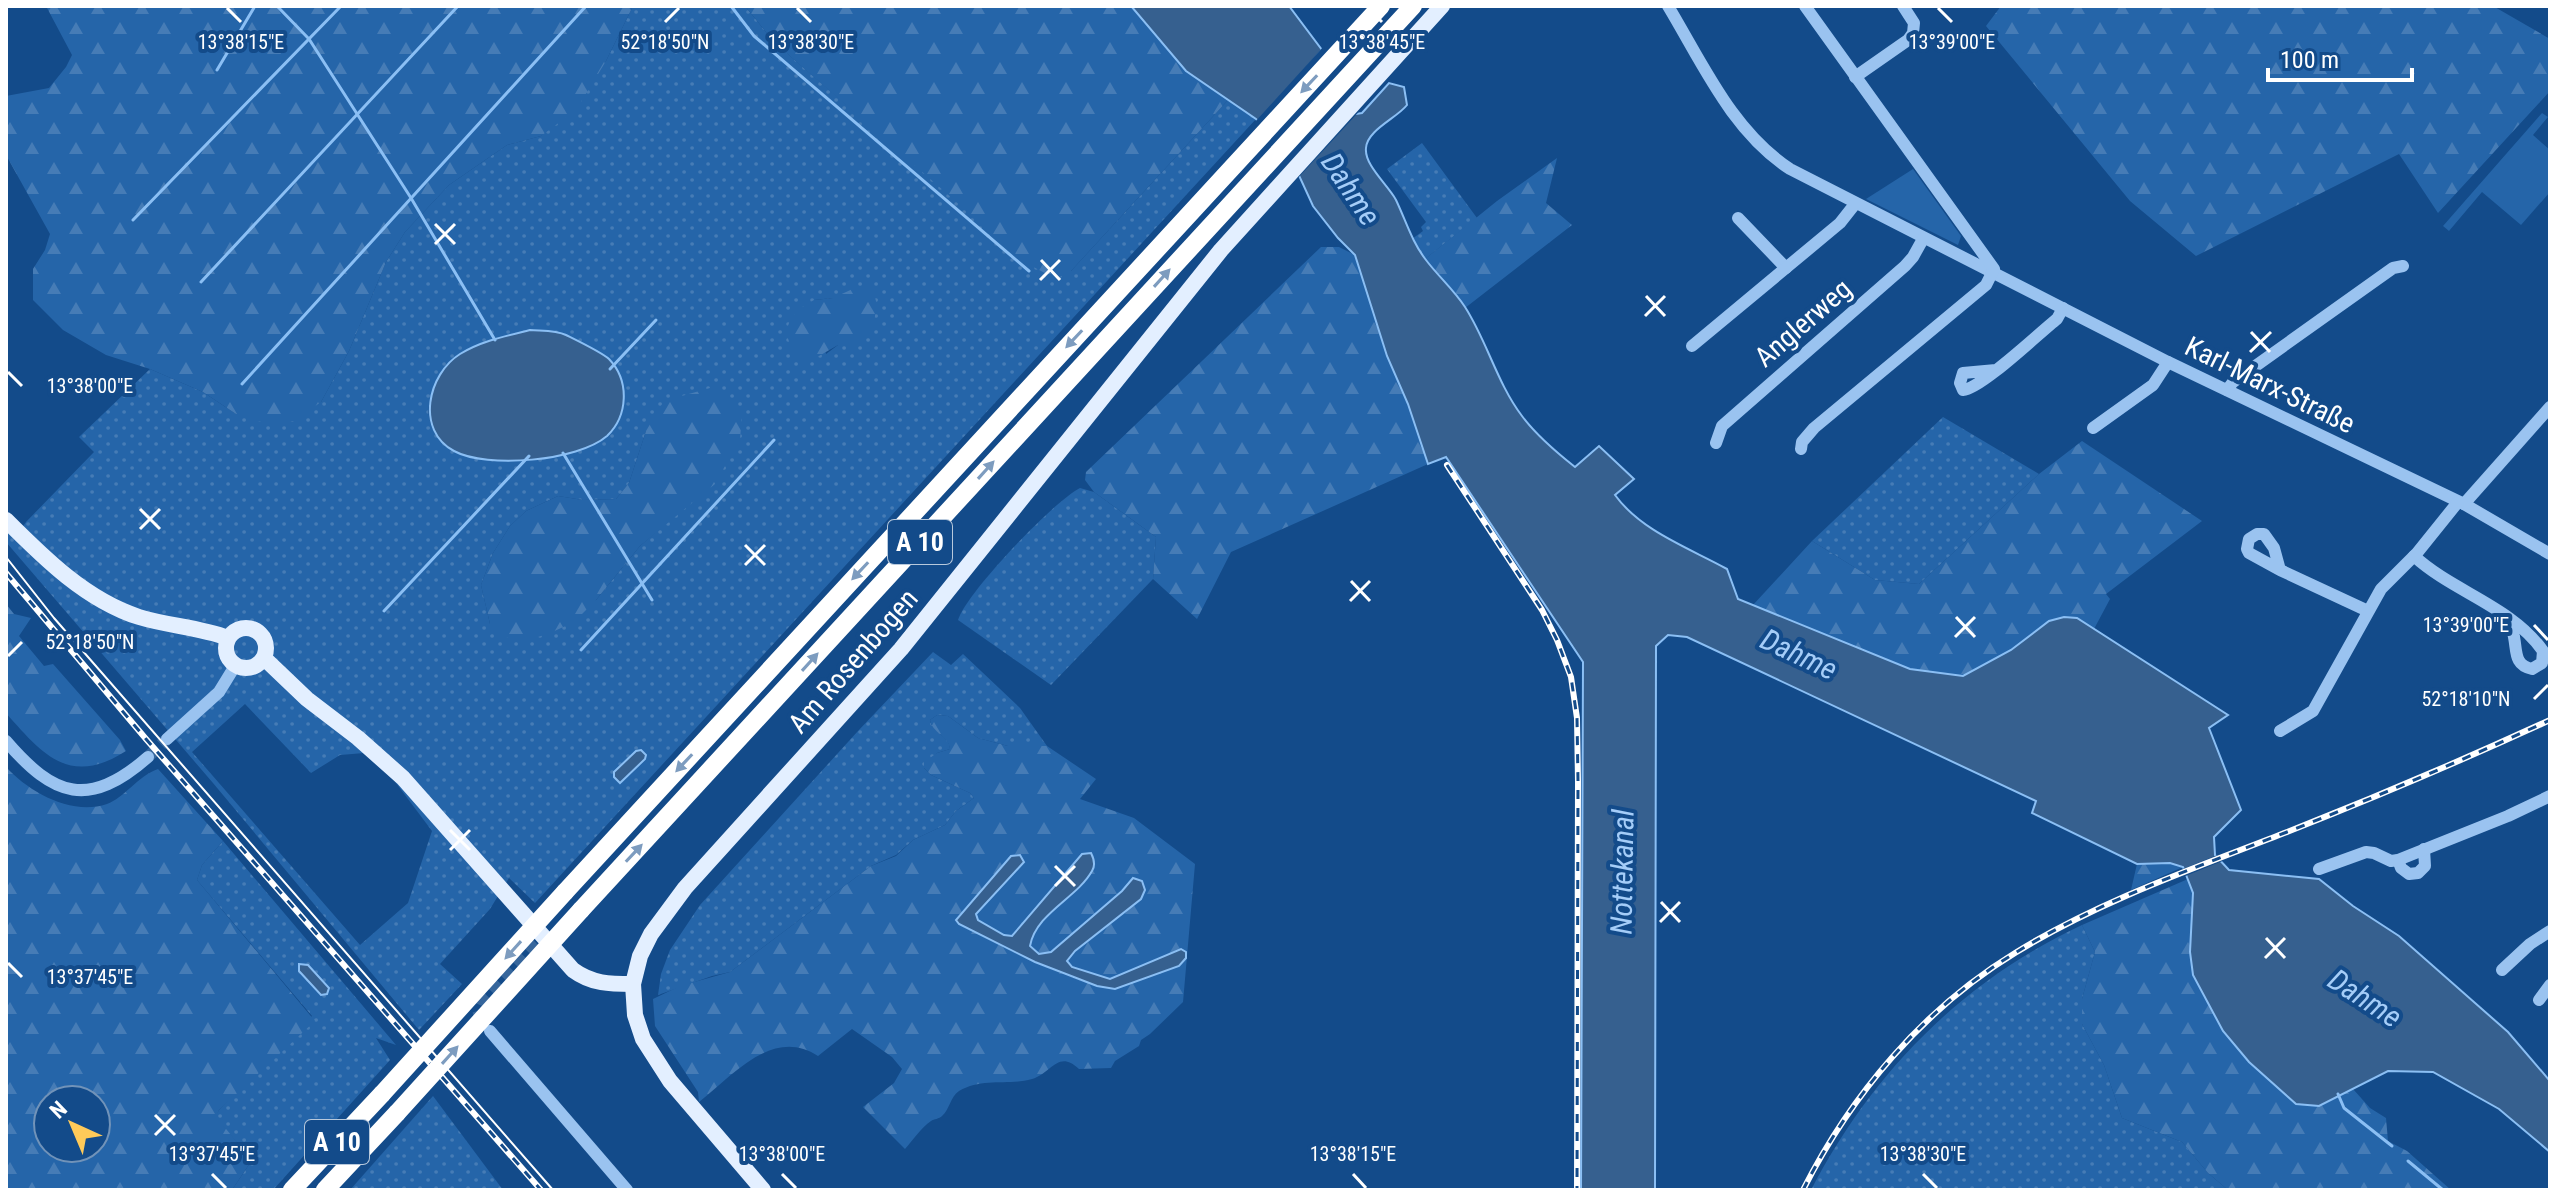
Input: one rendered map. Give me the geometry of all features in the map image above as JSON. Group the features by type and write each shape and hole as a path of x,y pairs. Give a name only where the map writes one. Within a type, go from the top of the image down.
{"highway":[{"name":"A 10","path":"292,1190 1381,6"},
{"name":"A 10","path":"325,1190 1413,6"}],"main road":[{"name":"Am Rosenbogen","path":"633,984 642,950 668,908 901,649 1185,292 1442,6"},
{"path":"6,520 64,574 111,606 142,618 196,628 228,638"},
{"path":"242,628 259,632 266,641 264,658 260,664 248,669 235,666 226,650 228,638 242,628"},
{"path":"264,658 307,699 403,778 573,970 599,983 633,984 638,1026 652,1057 763,1190"}],"street":[{"name":"Karl-Marx-Straße","path":"1668,6 1723,98 1751,136 1790,169 2168,362 2461,503 2550,554"},
{"path":"1801,449 1802,442 1814,428 1986,285 1994,269 1805,6"},
{"path":"1855,77 1908,40 1913,33 1914,23 1903,6"},
{"path":"1692,346 1840,223 1855,204"},
{"path":"1738,218 1786,268"},
{"name":"Anglerweg","path":"1716,443 1722,426 1905,266 1923,239"},
{"path":"2227,390 2233,382 2317,321 2393,268 2403,266"},
{"path":"1996,370 2057,319 2063,308"},
{"path":"2093,428 2153,385 2168,362"},
{"path":"2280,731 2313,711 2381,589 2550,407"},
{"path":"2414,556 2428,569 2506,617"},
{"path":"2280,570 2368,611"},
{"path":"167,739 219,692 235,666"},
{"path":"6,741 42,778 74,790 91,789 118,779 148,757"},
{"path":"2319,869 2366,852 2391,861 2398,860 2550,796"},
{"path":"2398,860 2401,868 2409,874 2418,873 2425,866 2424,849"},
{"path":"2502,970 2530,944 2550,931"},
{"path":"2539,1000 2550,985"},
{"path":"490,1031 627,1190"}],"green space":[{"path":"46,6 633,6 606,61 576,110 541,136 507,145 449,185 405,232 386,262 349,351 321,402 294,421 271,425 236,414 203,392 150,369 106,355 63,330 33,300 33,269 45,250 50,234 6,155 6,96 49,88 72,55"},
{"path":"633,6 745,6 774,42 962,205 1071,271 1229,99 1256,119 535,903 509,878 490,909 440,964 462,984 419,1030 6,542 6,529 15,538 26,522 94,452 79,437 150,369 203,392 236,414 321,402 349,351 386,262 405,232 449,185 507,145 541,136 606,61","holes":["833,298 855,345 838,345 826,354 814,300","434,385 548,458 496,459 460,452 445,445 435,433 429,405","646,431 671,519 640,546 596,600 490,624 481,585 493,553 510,526 526,511 558,496 583,500 616,499 629,483","245,704 311,773 340,755 364,753 390,775 432,831 408,903 360,945 192,752"]},
{"path":"745,6 1131,6 1186,71 1229,99 1071,271 1056,279 1026,263 774,42"},
{"path":"2001,6 2493,6 2550,39 2550,91 2438,213 2399,154 2196,256 2130,201 1986,26"},
{"path":"2542,113 2548,117 2533,135 2550,150 2550,192 2521,225 2482,192 2449,231 2443,226"},
{"path":"1422,143 1477,218 1425,259 1412,239 1423,231 1421,227 1426,222 1387,169"},
{"path":"1557,158 1546,203 1572,225 1465,308 1425,259"},
{"path":"1913,169 1961,236 1958,245 1866,199"},
{"path":"1321,247 1339,247 1355,255 1387,356 1408,404 1428,464 1231,552 1197,619 1153,579 1156,537 1094,492 1085,480 1086,472"},
{"path":"871,285 876,301 874,329 855,345 838,345 812,360 800,358 792,351 786,332 790,320 799,309 814,300 833,298 857,287"},
{"path":"710,388 729,396 742,415 740,439 715,484 640,546 574,622 524,641 503,637 490,624 481,585 493,553 510,526 526,511 558,496 583,500 616,499 629,483 646,431 664,401"},
{"path":"1943,417 2039,474 1919,584 1875,580 1812,541"},
{"path":"2082,441 2202,521 2106,594 2110,599 2094,629 2077,618 2049,621 2011,650 1963,676 1910,669 1753,605 1812,541 1875,580 1919,584 2039,474"},
{"path":"1080,488 1094,492 1156,537 1153,579 1051,685 958,620 964,607 1012,549 1051,510"},
{"path":"6,604 14,614 31,618 19,636 44,666 53,664 120,740 126,751 89,766 73,766 45,753 6,713"},
{"path":"933,652 951,665 963,654 1020,708 1047,746 1008,746 978,738 948,716 937,715 930,720 931,724 947,741 950,749 937,753 924,768 931,775 970,793 974,798 956,811 945,825 913,840 896,855 871,866 730,972 658,995 661,974 670,950 700,905"},
{"path":"937,715 948,716 978,738 1008,746 1047,746 1096,779 1080,799 1134,818 1195,864 1183,1002 1141,1040 1139,1046 1115,1061 1111,1068 1079,1069 1066,1061 1055,1064 1032,1079 977,1084 959,1091 945,1113 927,1124 905,1149 863,1107 894,1083 902,1069 892,1057 852,1029 818,1056 801,1048 785,1047 754,1058 699,1102 698,1092 655,1026 653,999 680,986 730,972 871,866 896,856 913,840 945,825 956,811 974,798 970,793 931,775 924,768 924,762 950,749 930,720","holes":["1082,854 1092,872 1047,916 1029,945 1039,954 1051,952 1133,879 1141,899 1075,951 1067,960 1071,967 1110,979 1181,949 1115,989 1053,970 957,919 1011,856 1020,855 1024,862 976,913 977,920 1004,935 1012,936"]},
{"path":"6,767 39,793 79,807 107,804 158,769 223,841 202,865 197,880 315,1021 219,1110 216,1117 252,1160 232,1190 6,1190"},
{"path":"223,841 396,1045 376,1038 390,1060 273,1190 232,1190 252,1160 215,1117 312,1016 197,880 202,865","holes":["299,964 308,965 328,988 327,993 320,995 299,971"]},
{"path":"2170,863 2183,867 2131,890 2137,864"},
{"path":"2188,879 2193,893 2193,975 2223,1031 2249,1062 2296,1104 2319,1106 2353,1089 2370,1108 2386,1118 2388,1141 2407,1151 2451,1190 2228,1190 2208,1173 2182,1142 2122,1118 2104,1065 2082,1024 2082,999 2095,952 2082,925"},
{"path":"2082,925 2095,952 2082,999 2082,1024 2104,1065 2122,1118 2182,1142 2208,1173 2228,1190 1811,1190 1862,1107 1924,1035 1998,974"},
{"path":"433,1096 503,1190 350,1190"}],"water":[{"path":"1131,6 1289,6 1322,50 1302,73 1336,117 1362,113 1389,83 1404,87 1407,105 1371,136 1366,154 1396,200 1421,253 1473,320 1513,403 1540,437 1575,467 1599,446 1634,479 1615,495 1626,508 1666,538 1727,569 1738,599 1910,669 1963,676 2011,650 2049,621 2077,618 2228,715 2209,728 2241,810 2214,837 2215,855 2229,870 2319,879 2399,936 2508,1032 2550,1081 2550,1152 2499,1109 2433,1072 2388,1071 2319,1106 2296,1104 2249,1062 2223,1031 2193,975 2190,952 2193,893 2183,867 2170,863 2137,864 2032,813 2036,801 1687,637 1668,635 1656,646 1655,1190 1581,1190 1583,662 1446,457 1428,464 1408,404 1387,356 1355,255 1313,206 1291,158 1256,119 1186,71"},
{"path":"530,330 562,333 609,359 620,378 624,398 614,428 593,445 532,460 488,460 454,451 442,442 430,416 430,402 440,375 449,363 468,349"},
{"path":"641,750 646,755 645,759 620,783 614,772"},
{"path":"1091,853 1094,862 1092,871 1040,924 1030,946 1039,954 1051,952 1133,878 1142,881 1145,890 1141,899 1075,951 1067,961 1072,967 1110,979 1181,949 1186,952 1186,958 1179,966 1115,989 1097,986 1035,962 956,920 1011,856 1020,855 1024,862 976,914 978,920 1004,935 1012,936 1082,854"},
{"path":"299,964 308,965 329,988 327,994 321,995 299,971"}],"pier":[{"path":"1324,46 1325,52 1307,73 1338,113 1360,110 1389,79 1297,179 1288,160 1254,123"},
{"path":"2220,854 2225,860 2183,877 2180,870"}],"waterway":[{"path":"217,70 255,6"},
{"path":"277,6 309,39 411,198 495,340"},
{"path":"133,220 341,6"},
{"path":"201,282 458,6"},
{"path":"242,384 586,6"},
{"path":"731,6 754,36 1029,271"},
{"path":"610,369 656,320"},
{"path":"581,650 774,440"},
{"path":"563,453 652,600"},
{"path":"384,611 529,456"},
{"path":"2338,1094 2344,1108 2392,1146"},
{"path":"2408,1161 2443,1190"}],"tunnel":[{"path":"148,757 167,739"},
{"path":"482,1022 478,1010 483,999 543,937"}],"tram line":[{"path":"6,557 54,618 553,1190"}],"railway":[{"path":"1447,465 1542,610 1571,677 1577,718 1578,781 1577,1190"},
{"path":"6,573 146,739 541,1190"},
{"path":"1803,1190 1843,1121 1892,1057 1950,1000 2015,953 2114,901 2386,792 2550,720"}],"water label":[{"name":"Dahme","path":"1351,189"},
{"name":"Dahme","path":"1799,654"},
{"name":"Nottekanal","path":"1622,872"},
{"name":"Dahme","path":"2365,998"}]}
